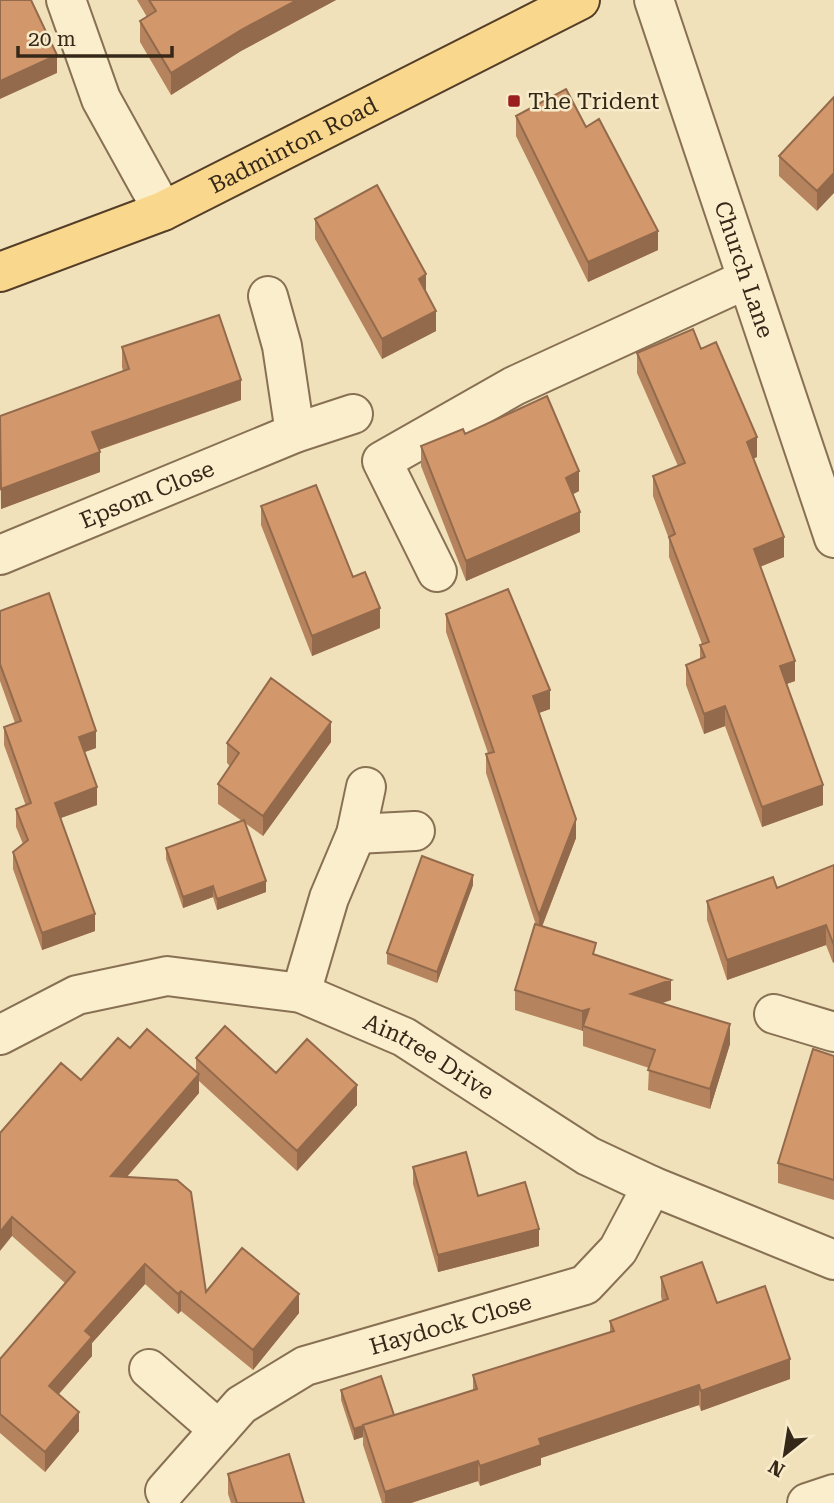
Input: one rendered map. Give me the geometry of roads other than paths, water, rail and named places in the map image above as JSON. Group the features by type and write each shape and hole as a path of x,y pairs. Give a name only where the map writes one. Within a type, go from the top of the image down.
{"main road":[{"name":"Badminton Road","path":"0,272 163,211 557,5"}],"street":[{"path":"66,0 102,99 163,211"},
{"name":"Church Lane","path":"654,0 834,538"},
{"path":"437,572 382,461 514,386 747,279"},
{"path":"268,296 282,346 295,433"},
{"name":"Epsom Close","path":"0,555 295,433 354,414"},
{"path":"301,993 329,898 356,834 366,787"},
{"path":"356,834 415,831"},
{"name":"Aintree Drive","path":"0,1035 77,995 167,976 301,993 404,1037 588,1156 652,1186 834,1260"},
{"path":"774,1014 834,1032"},
{"name":"Haydock Close","path":"165,1491 241,1405 305,1366 585,1285 618,1250 652,1186"},
{"path":"149,1369 219,1430"},
{"path":"807,1503 834,1494"}],"place":[{"name":"The Trident","path":"514,101"}]}
